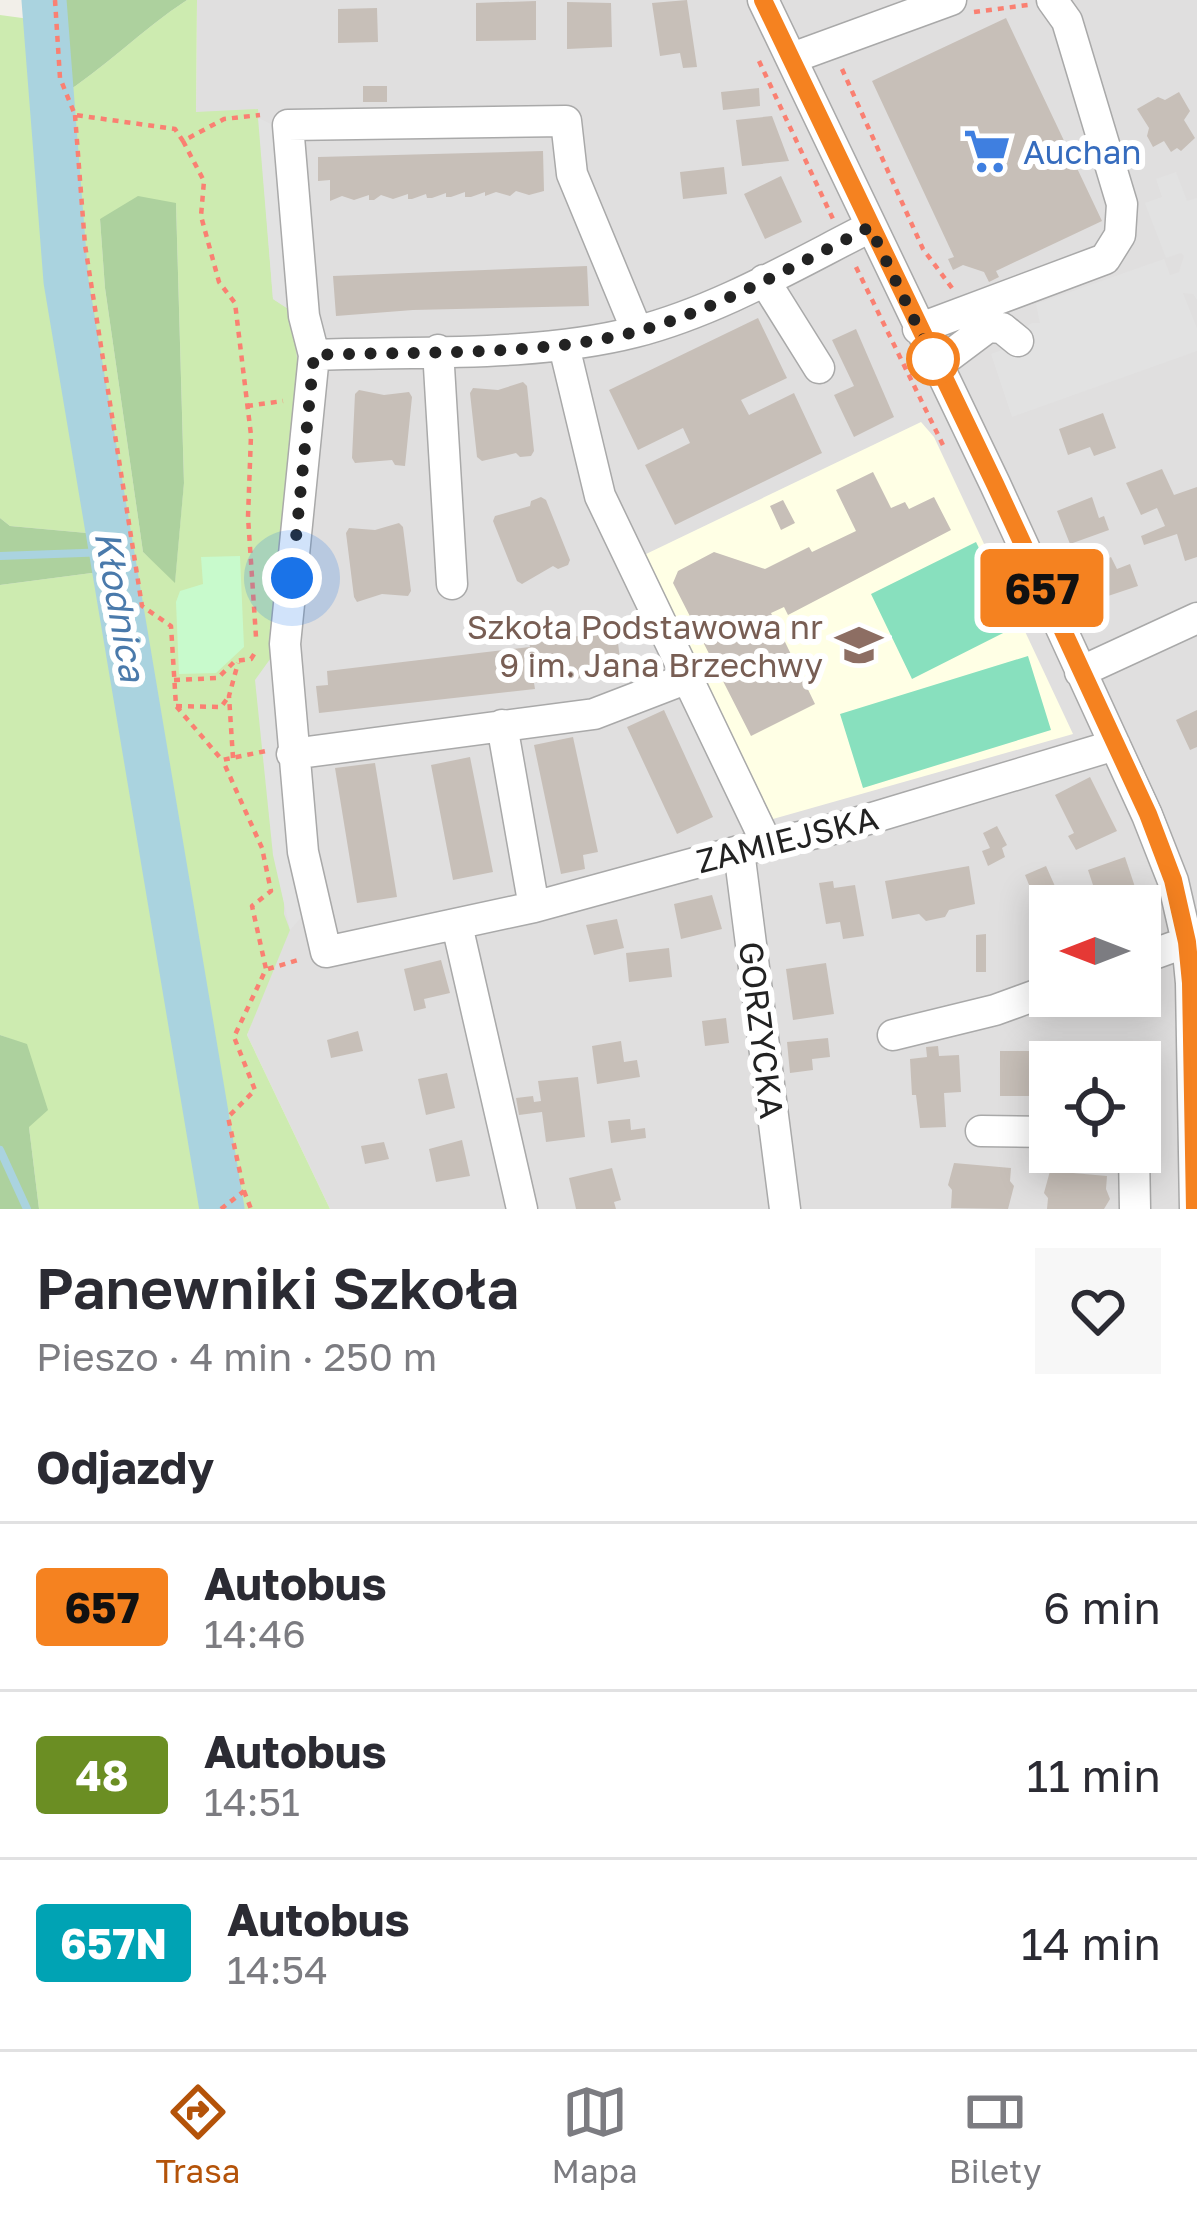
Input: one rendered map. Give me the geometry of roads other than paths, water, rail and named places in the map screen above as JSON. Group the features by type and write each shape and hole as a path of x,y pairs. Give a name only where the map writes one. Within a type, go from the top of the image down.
{"street":[{"path":"763,0 792,58 857,233 919,329 1115,745 1173,880 1187,942 1195,1088 1195,1209"},
{"path":"919,329 1105,259 1120,236 1122,204 1067,21 1044,3"},
{"path":"792,58 956,7"},
{"path":"637,331 572,174 566,121 288,125 304,316 314,355 285,644 292,751 595,714 685,679"},
{"path":"314,355 564,346 637,331 764,280 857,233"},
{"path":"764,280 820,368"},
{"path":"936,366 988,327 1002,328 1018,341 1003,298"},
{"name":"GORZYCKA","path":"564,346 600,496 685,679 753,847 784,1209"},
{"path":"439,350 452,584"},
{"path":"1081,672 1197,618"},
{"path":"502,725 534,907"},
{"name":"ZAMIEJSKA","path":"292,751 303,852 326,952 534,907 842,827 1115,745"},
{"path":"457,925 522,1209"},
{"path":"1161,951 1187,942"},
{"path":"893,1035 1029,998"},
{"path":"981,1131 1029,1132"},
{"path":"1134,1173 1135,1209"}],"waterway":[{"name":"Kłodnica","path":"44,0 66,281 222,1209"},
{"path":"0,556 109,552"},
{"path":"147,772 159,770"},
{"path":"0,1150 27,1209"}],"place":[{"name":"Auchan","path":"987,151"},
{"name":"Szkoła Podstawowa nr 9 im. Jana Brzechwy","path":"859,645"}]}
